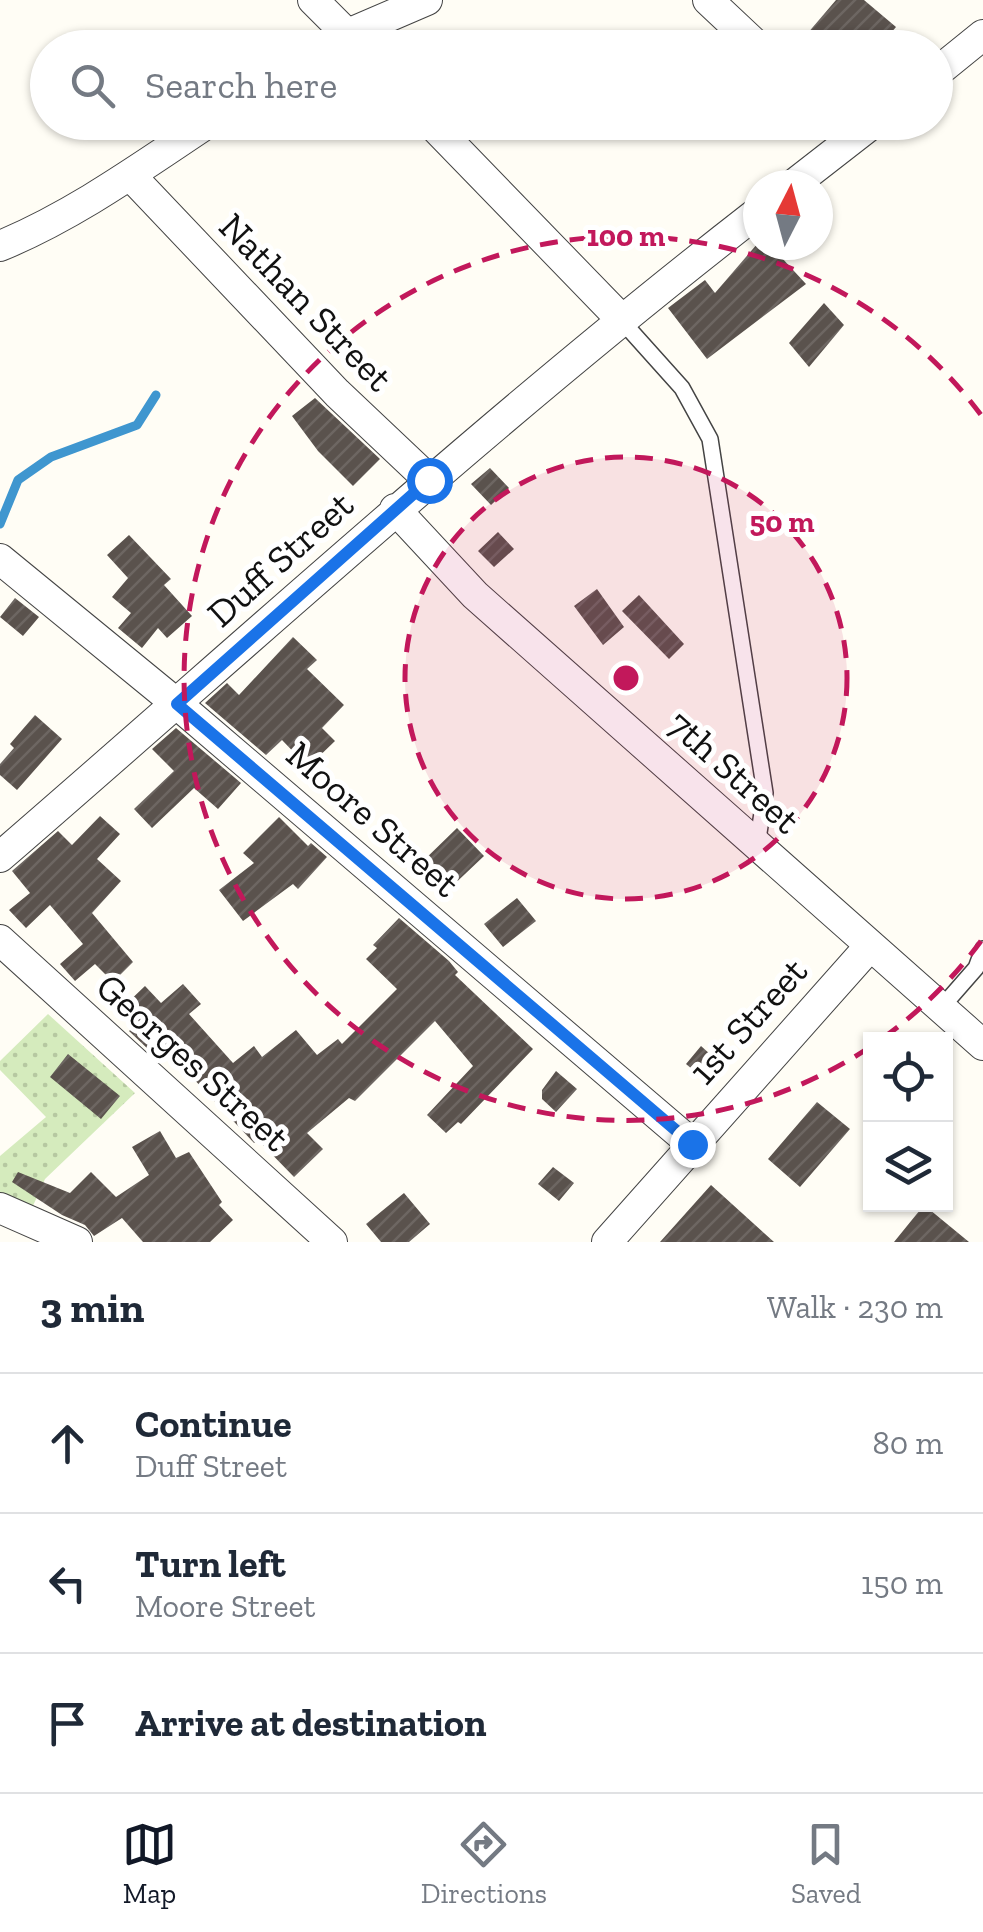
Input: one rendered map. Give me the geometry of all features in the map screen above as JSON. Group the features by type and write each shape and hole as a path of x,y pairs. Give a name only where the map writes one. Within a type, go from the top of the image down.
{"street":[{"path":"313,0 335,30"},
{"path":"369,30 428,0"},
{"path":"708,0 740,30"},
{"path":"953,59 983,35"},
{"path":"0,246 38,230 182,140"},
{"path":"447,140 620,319"},
{"path":"810,170 843,140"},
{"name":"Nathan Street","path":"130,175 338,393 429,480"},
{"name":"Duff Street","path":"0,857 429,480 620,319 743,224"},
{"name":"7th Street","path":"395,510 475,594 983,1045"},
{"name":"Moore Street","path":"0,559 177,704 692,1144"},
{"name":"Georges Street","path":"0,940 332,1242"},
{"name":"1st Street","path":"608,1242 870,946"},
{"path":"0,1208 77,1242"}],"lane":[{"path":"620,319 682,388 710,439 765,793 757,846"},
{"path":"941,1008 976,968 983,949"}],"green space":[{"path":"48,1014 135,1093 45,1179 28,1217 0,1207 0,1156 46,1117 0,1070 0,1061"}],"building":[{"path":"836,0 864,0 896,27 893,30 810,30"},
{"path":"743,260 784,260 806,284 707,359 668,308 705,280 715,293"},
{"path":"824,303 844,325 809,367 789,343"},
{"path":"315,398 380,459 353,486 318,451 292,416"},
{"path":"490,468 509,488 491,505 471,484"},
{"path":"498,532 514,549 494,567 478,551"},
{"path":"129,535 171,579 164,585 192,616 167,638 158,628 142,648 118,628 131,613 112,597 128,578 107,555"},
{"path":"597,589 624,627 603,645 574,606"},
{"path":"639,595 684,644 669,659 622,611"},
{"path":"15,598 39,617 23,636 0,617"},
{"path":"293,637 317,660 307,669 344,705 322,728 335,741 308,767 282,740 266,755 205,703 227,683 239,695"},
{"path":"35,715 62,739 17,790 0,775 0,764 14,748 10,744"},
{"path":"176,728 241,783 218,809 194,788 152,828 134,809 174,771 152,749"},
{"path":"100,816 120,834 97,859 121,881 92,913 133,962 113,982 95,964 75,981 60,964 83,944 50,905 26,928 9,910 30,893 12,871 58,831 72,845"},
{"path":"279,817 308,846 311,843 327,857 298,889 293,884 243,921 219,890 254,863 243,853"},
{"path":"457,828 484,856 446,892 420,864"},
{"path":"517,898 536,921 503,947 484,924"},
{"path":"399,918 449,961 458,972 455,975 533,1049 461,1124 458,1122 446,1133 427,1115 473,1066 435,1021 355,1101 349,1098 307,1133 323,1149 294,1177 258,1140 254,1143 158,1041 149,1050 129,1031 136,1025 121,1009 145,986 161,1003 183,984 201,1004 189,1014 233,1063 254,1046 262,1057 296,1030 317,1055 338,1039 342,1044 397,989 366,959 377,948 373,945"},
{"path":"701,1046 720,1063 705,1080 686,1064"},
{"path":"68,1054 120,1096 101,1119 50,1077"},
{"path":"556,1071 577,1089 556,1112 542,1099 542,1090"},
{"path":"817,1102 850,1129 800,1187 768,1159"},
{"path":"160,1131 176,1158 189,1152 222,1202 219,1205 233,1220 210,1242 143,1242 122,1218 94,1236 85,1225 62,1215 12,1182 18,1172 70,1193 91,1172 116,1197 149,1175 132,1147"},
{"path":"553,1167 574,1183 559,1201 538,1184"},
{"path":"711,1185 774,1242 660,1242"},
{"path":"404,1193 430,1224 409,1242 381,1242 366,1224"},
{"path":"918,1212 933,1212 969,1242 894,1242"}],"waterway":[{"path":"0,524 18,480 51,457 137,425 156,395"}],"route":[{"path":"429,480 177,704 692,1144"}]}
